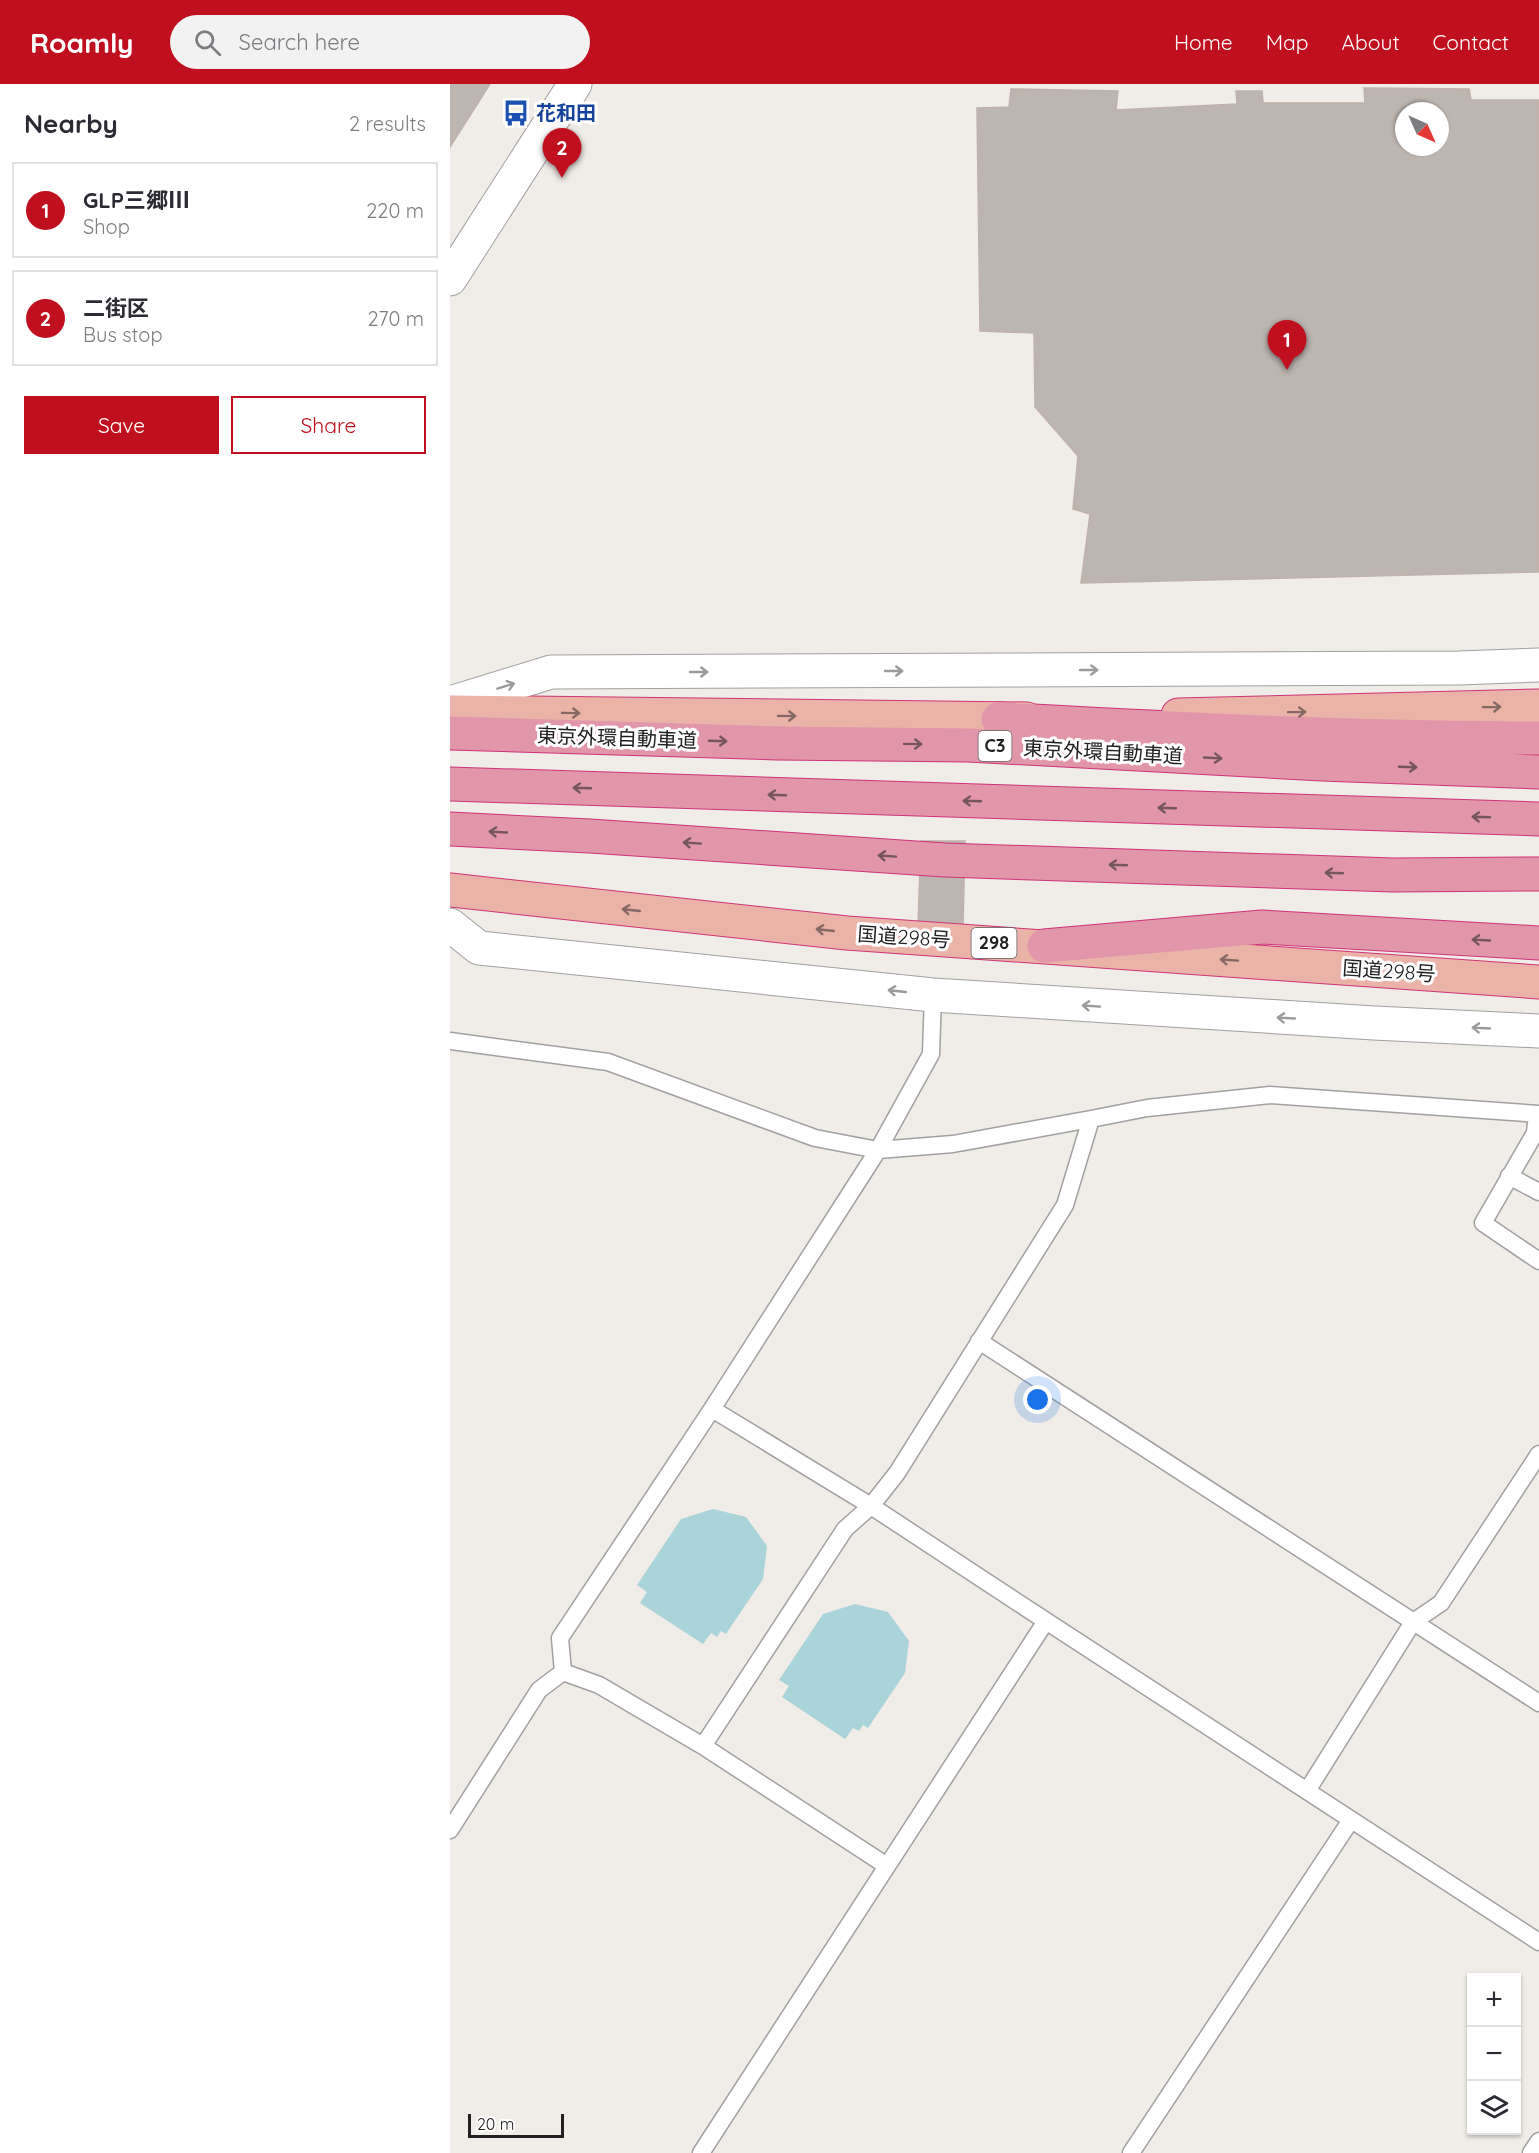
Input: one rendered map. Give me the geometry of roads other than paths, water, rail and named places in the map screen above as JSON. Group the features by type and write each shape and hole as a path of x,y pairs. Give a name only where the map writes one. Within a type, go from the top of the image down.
{"highway":[{"path":"450,712 998,719 1539,706"},
{"path":"998,719 1242,732 1442,738 1539,738"},
{"name":"東京外環自動車道","path":"450,733 777,743 968,745 1322,764 1539,772"},
{"path":"450,784 1539,819"},
{"path":"450,829 945,860 1393,875 1539,874"},
{"path":"1393,875 1539,889"},
{"name":"国道298号","path":"450,890 847,933 1539,982"},
{"path":"1044,946 1262,927 1539,943"}],"street":[{"path":"450,279 575,84"},
{"path":"450,703 550,672 1459,668 1539,665"},
{"path":"450,926 478,948 933,995 1539,1031"}],"lane":[{"path":"563,1672 560,1638 712,1409 878,1150 931,1054 933,995"},
{"path":"450,1041 608,1062 815,1138 878,1150 953,1144 1147,1108 1270,1095 1538,1114 1535,1133 1483,1223 1539,1261"},
{"path":"703,1746 845,1529 871,1506 897,1473 1065,1205 1091,1119"},
{"path":"1509,1176 1539,1192"},
{"path":"979,1341 1539,1702"},
{"path":"712,1409 871,1506 1539,1942"},
{"path":"1307,1791 1413,1622 1441,1603 1539,1454"},
{"path":"701,2153 1046,1621"},
{"path":"563,1672 599,1685 703,1746 887,1866"},
{"path":"450,1830 539,1690 563,1672"},
{"path":"1131,2153 1351,1820"},
{"path":"1532,2153 1539,2141"}],"water":[{"path":"713,1509 746,1517 767,1546 763,1579 726,1634 721,1631 717,1637 711,1633 703,1644 640,1603 647,1592 637,1585 681,1519"},
{"path":"855,1604 888,1612 909,1641 905,1673 868,1728 863,1725 859,1731 853,1728 845,1739 782,1697 789,1686 779,1680 823,1614"}],"place":[{"name":"花和田","path":"516,113"},
{"name":"二街区","path":"562,178"},
{"name":"GLP三郷Ⅲ","path":"1287,370"}]}
